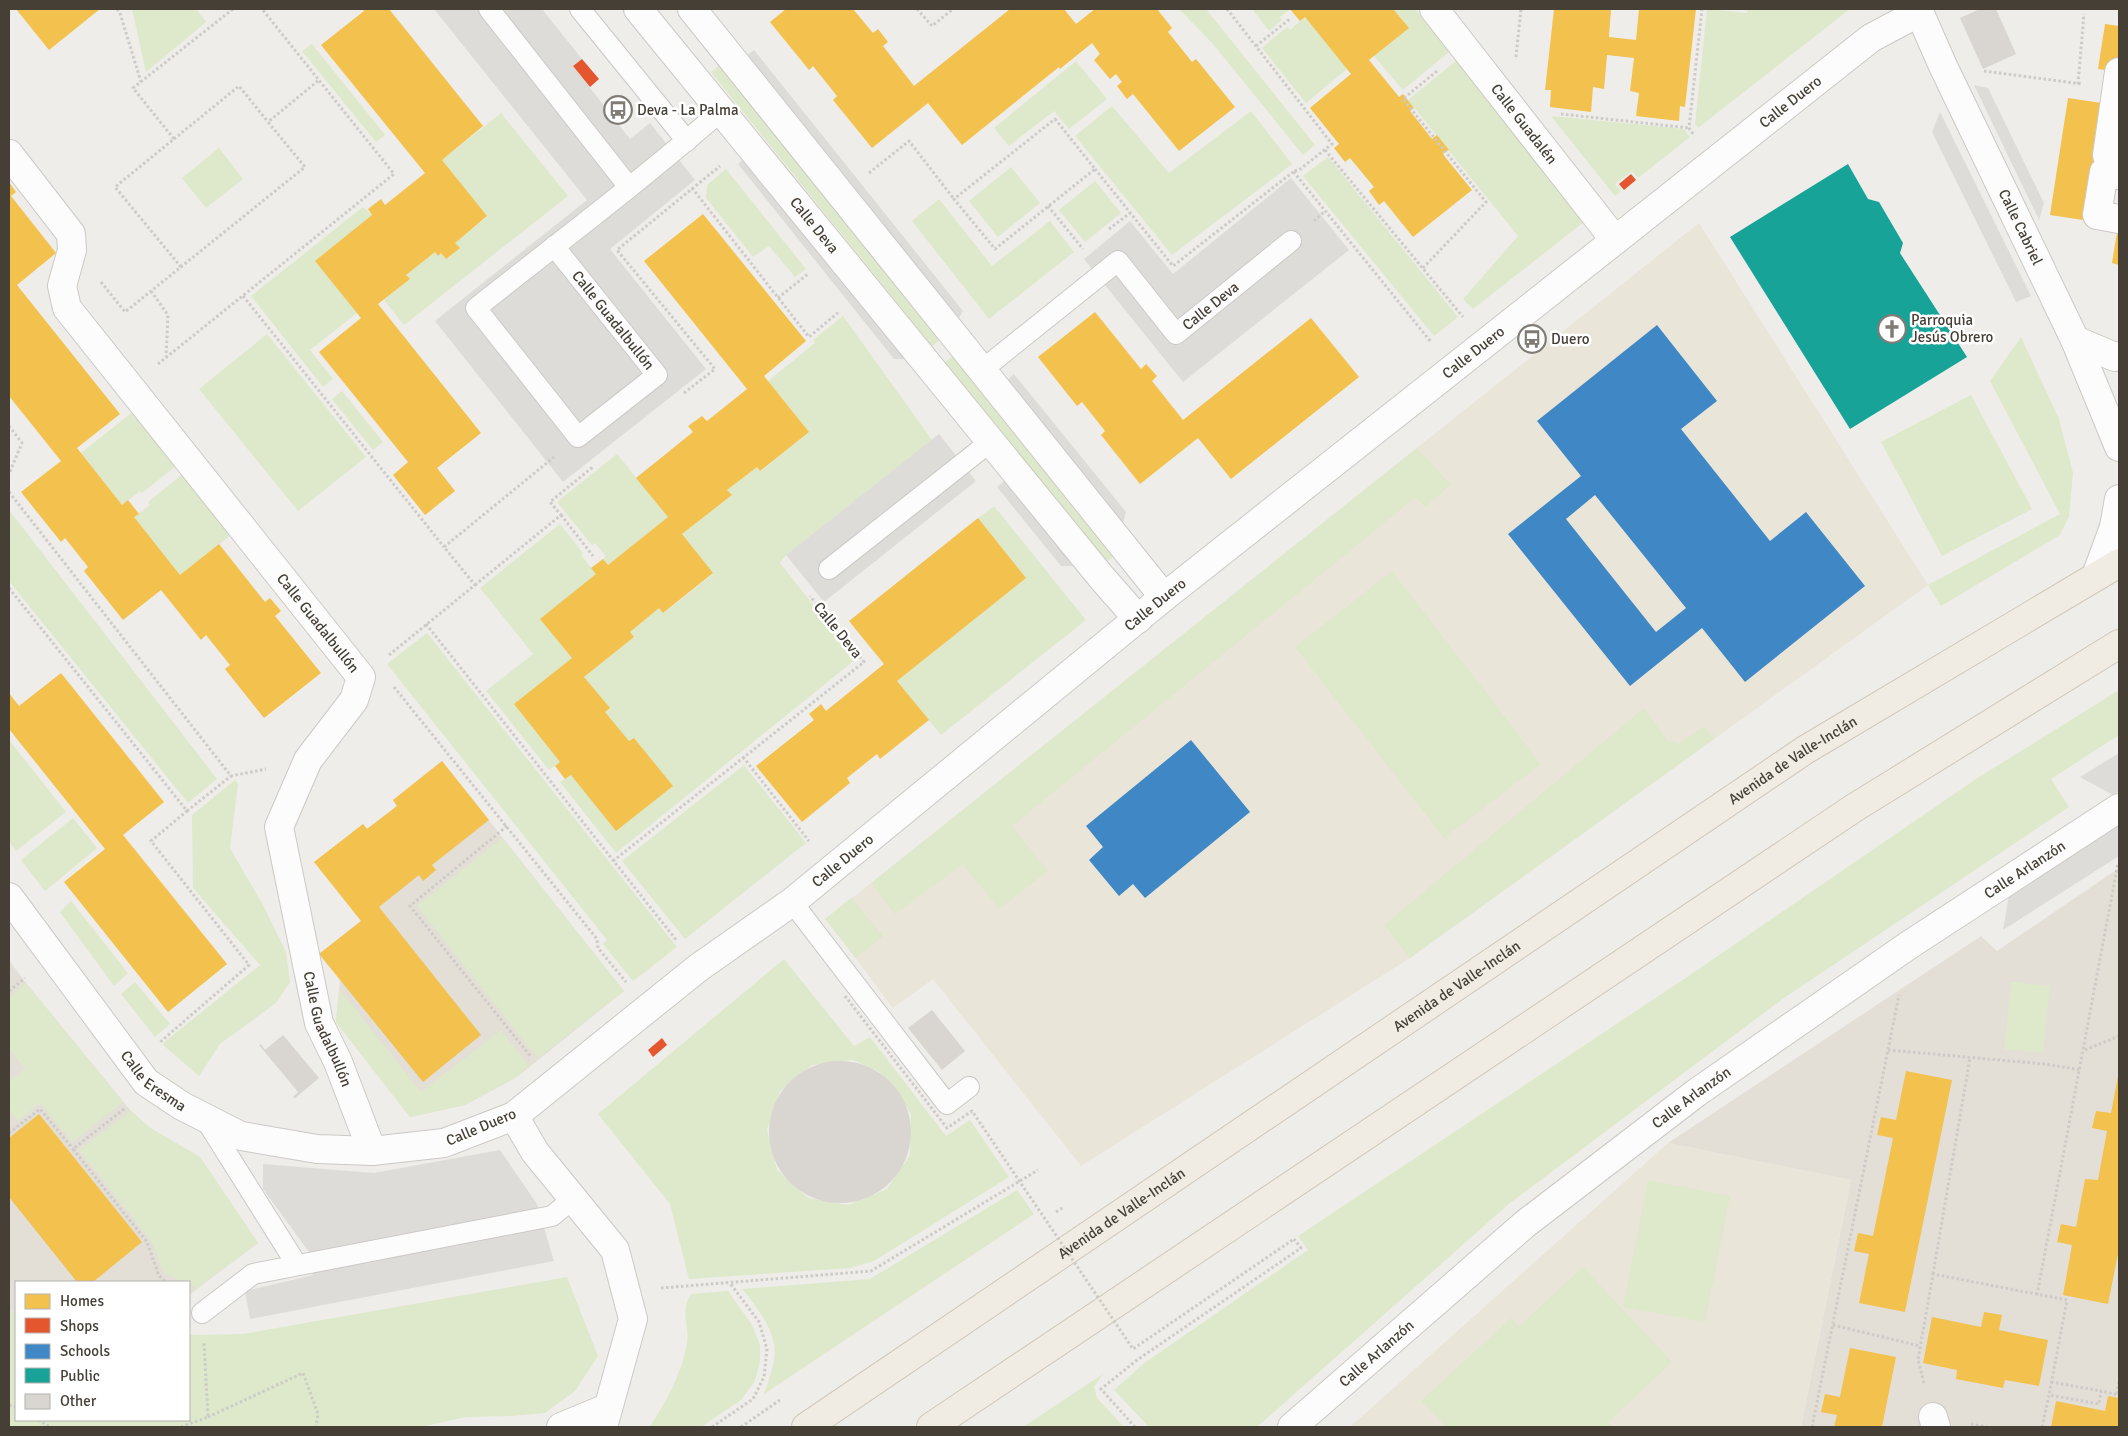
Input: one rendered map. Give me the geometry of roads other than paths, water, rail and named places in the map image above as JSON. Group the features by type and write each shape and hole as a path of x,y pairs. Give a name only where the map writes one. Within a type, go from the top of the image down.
{"main road":[{"name":"Avenida de Valle-Inclán","path":"806,1427 1804,750 2119,563"},
{"path":"931,1427 1854,808 2119,644"}],"street":[{"name":"Calle Deva","path":"638,9 990,442 1138,619"},
{"name":"Calle Guadalén","path":"1434,9 1615,240"},
{"name":"Calle Duero","path":"372,1151 444,1143 514,1116 698,968 792,902 1164,597 1871,38 1919,11"},
{"name":"Calle Cabriel","path":"1919,11 1942,66 2075,340 2119,447"},
{"path":"702,12 982,370 1164,597"},
{"path":"2118,80 2107,155 2119,156"},
{"name":"Calle Guadalbullón","path":"9,154 71,234 72,250 62,286 66,308 361,677 354,700 308,760 279,827 319,1023 338,1062 372,1151"},
{"path":"2119,175 2104,172 2097,215 2119,219"},
{"path":"2075,340 2115,357 2119,356"},
{"path":"2096,576 2114,527 2119,499"},
{"name":"Calle Arlanzón","path":"1292,1427 1525,1224 1696,1093 1910,945 2119,808"},
{"name":"Calle Eresma","path":"9,897 146,1082 182,1106 241,1136 317,1149 372,1151"},
{"path":"514,1116 535,1152 615,1250 633,1319 605,1417 561,1427"}],"lane":[{"path":"489,9 629,187"},
{"path":"580,9 686,141"},
{"path":"554,246 721,111"},
{"name":"Calle Deva","path":"982,370 1118,261 1176,334 1291,241"},
{"name":"Calle Guadalbullón","path":"554,246 657,375 578,437 476,308 554,246"},
{"path":"829,569 990,442"},
{"path":"792,902 947,1104 969,1087"},
{"path":"204,1117 297,1266"},
{"path":"202,1313 253,1274 552,1216 573,1199"}],"place":[{"name":"Deva - La Palma","path":"618,110"},
{"name":"Parroquia Jesús Obrero","path":"1892,329"},
{"name":"Duero","path":"1532,339"}]}
